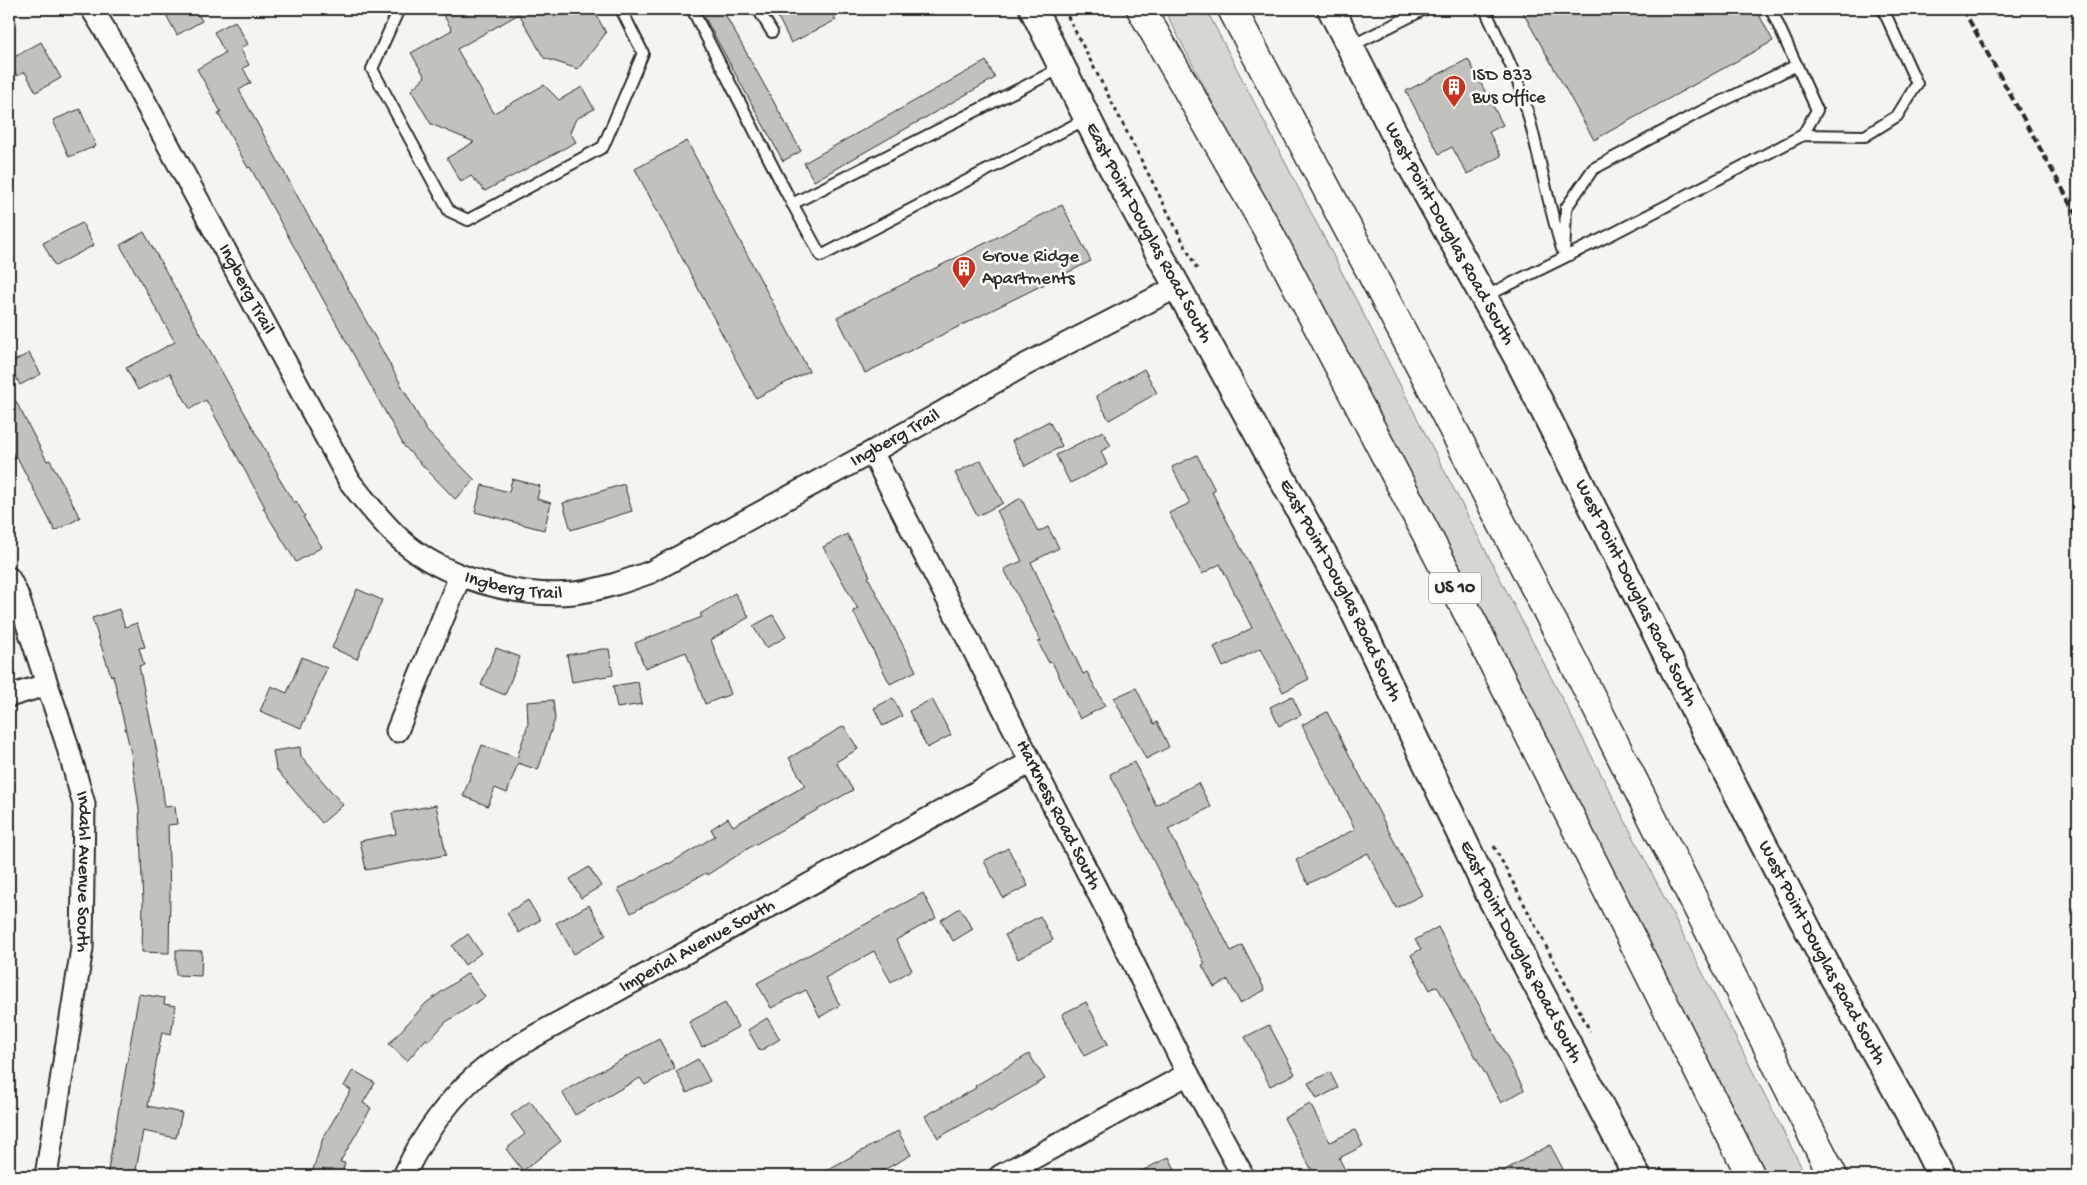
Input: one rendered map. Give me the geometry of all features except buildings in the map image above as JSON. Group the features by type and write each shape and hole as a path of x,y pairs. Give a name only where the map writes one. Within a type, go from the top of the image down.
{"highway":[{"name":"US 10","path":"1141,9 1266,227 1474,625 1751,1176"},
{"path":"1232,9 1418,360 1574,663 1833,1176"}],"street":[{"name":"Ingberg Trail","path":"92,9 116,48 350,482 376,514 401,540 427,558 460,576 498,587 574,593 616,585 651,572 872,452 1023,366 1177,287"},
{"name":"East Point Douglas Road South","path":"1033,9 1087,118 1177,287 1348,599 1489,894 1637,1176"},
{"name":"West Point Douglas Road South","path":"1330,9 1405,155 1517,357 1709,739 1828,968 1941,1176"},
{"name":"Harkness Road South","path":"872,452 1110,916 1188,1074 1243,1176"},
{"path":"397,731 460,576"},
{"name":"Indahl Avenue South","path":"9,578 17,594 66,741 84,804 82,948 46,1176"},
{"path":"9,696 46,685"},
{"name":"Imperial Avenue South","path":"404,1176 428,1133 447,1107 486,1067 533,1036 1031,762"},
{"path":"1000,1176 1188,1074"}],"lane":[{"path":"398,9 372,69 449,211 468,220 603,147 643,52 621,9"},
{"path":"692,9 792,204 821,256 1087,118"},
{"path":"758,9 772,32"},
{"path":"1350,47 1425,9"},
{"path":"1485,9 1521,92 1544,176 1550,211 1564,257"},
{"path":"1771,9 1817,110 1803,135"},
{"path":"1484,297 1803,135 1865,136 1897,116 1917,84 1883,9"},
{"path":"1564,257 1566,208 1593,169 1692,116 1797,65"},
{"path":"792,204 1062,68"}],"shaded area":[{"path":"1164,9 1206,9 1634,838 1806,1176 1766,1176"}],"railway":[{"path":"1963,9 2078,217"}],"place":[{"name":"ISD 833 Bus Office","path":"1454,108"},
{"name":"Grove Ridge Apartments","path":"964,289"}]}
